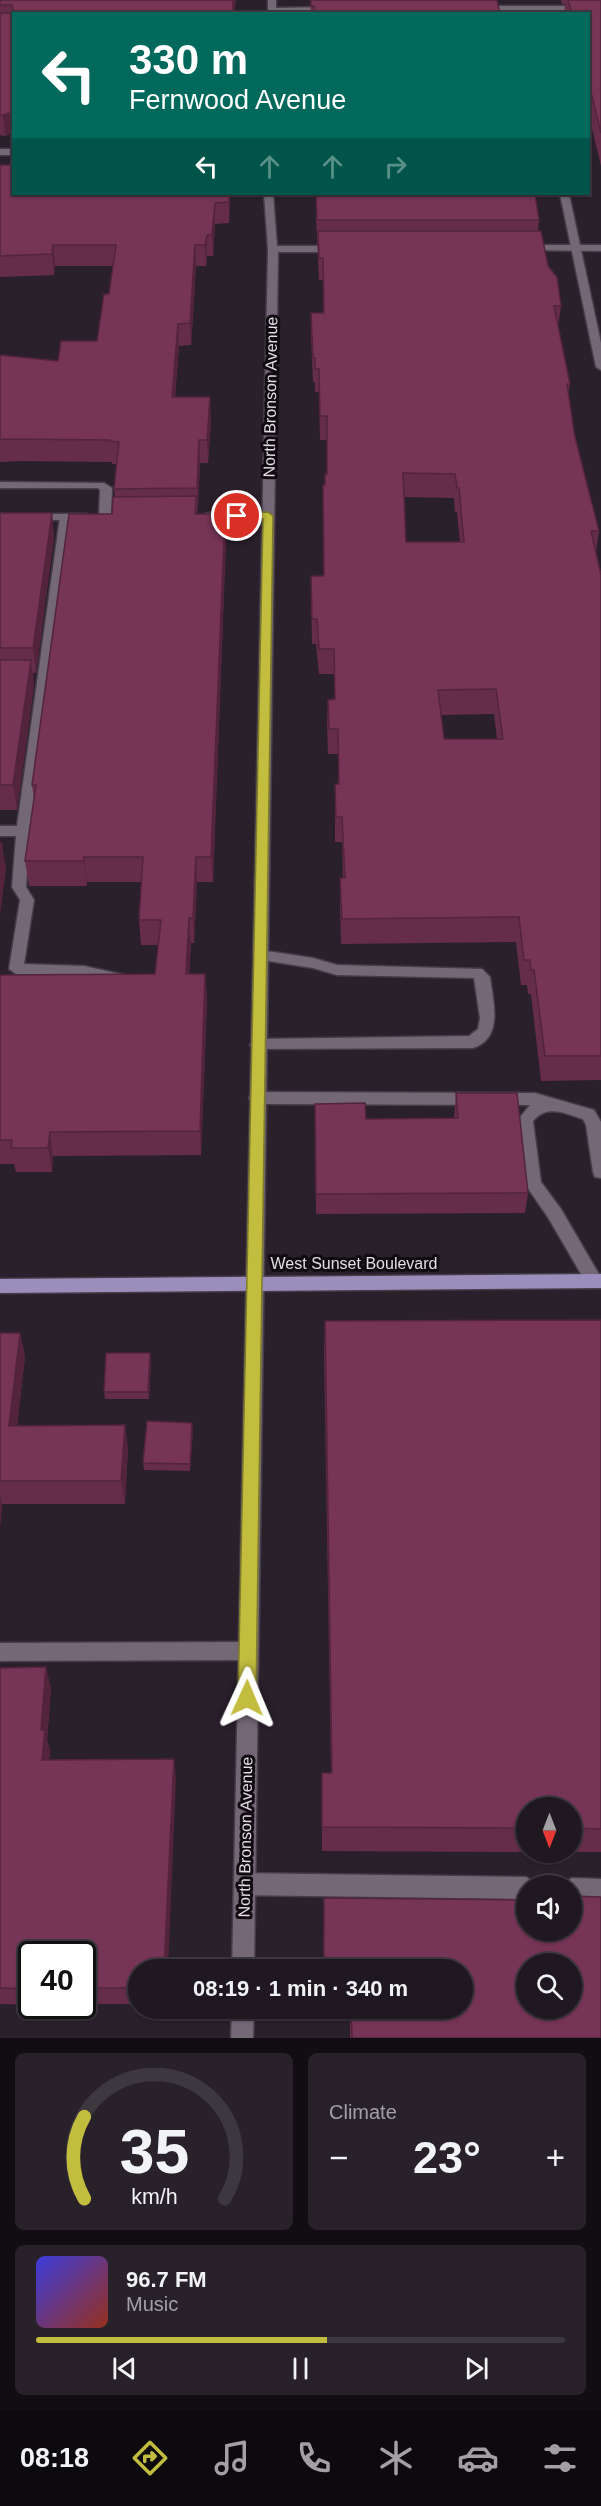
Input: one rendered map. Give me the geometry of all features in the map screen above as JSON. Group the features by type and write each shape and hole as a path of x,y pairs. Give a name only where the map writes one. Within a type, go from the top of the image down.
{"main road":[{"name":"West Sunset Boulevard","path":"0,1286 598,1281"}],"street":[{"path":"272,0 272,12 336,9"},
{"path":"475,8 601,8"},
{"name":"North Bronson Avenue","path":"243,1959 273,249 268,195"},
{"path":"564,195 601,367"},
{"path":"510,248 601,248"},
{"path":"273,249 345,249"},
{"path":"0,485 100,485 106,488 111,516 0,517"},
{"path":"193,516 268,516"},
{"path":"66,517 39,679 19,888 27,900 16,969 84,971 123,980"},
{"path":"0,831 23,831"},
{"path":"258,1045 472,1042 485,1031 488,1018 483,977 477,973 337,970 313,963 260,955"},
{"path":"257,1098 535,1099 588,1114 594,1124 601,1172"},
{"path":"555,1104 534,1110 525,1121 533,1184 598,1281"},
{"path":"0,1652 248,1651"},
{"path":"245,1884 516,1888"},
{"path":"582,1889 601,1890"},
{"path":"242,2038 243,2019"}],"building":[{"path":"0,0 233,0 233,12 13,12 12,5 0,5"},
{"path":"311,0 497,0 500,12 314,12 314,6 311,6"},
{"path":"568,0 601,0 601,133 590,88 590,12 571,12"},
{"path":"0,13 12,13 12,113 3,115 0,115"},
{"path":"0,165 12,165 12,195 229,195 229,202 215,203 212,235 207,235 205,245 195,245 190,323 178,324 172,397 210,397 207,440 199,440 197,488 114,489 119,442 0,439 0,355 58,361 61,341 97,341 104,294 109,294 116,245 53,245 52,254 0,256"},
{"path":"316,195 535,195 539,220 317,220"},
{"path":"318,231 541,231 548,266 557,277 561,306 554,306 570,384 567,384 575,437 599,531 591,531 601,575 601,1056 545,1056 534,970 531,970 530,960 524,960 519,917 342,919 340,878 345,878 342,817 336,817 335,784 339,784 338,729 329,729 328,700 335,699 334,649 319,649 317,619 312,619 311,576 324,576 323,485 325,485 325,474 327,474 327,416 320,416 319,369 315,369 315,358 313,358 311,313 324,313 323,258 319,258","holes":["403,473 455,474 457,488 459,488 464,542 406,542","496,689 503,739 444,739 438,690"]},
{"path":"196,496 195,514 225,514 211,857 196,857 193,918 189,918 186,974 205,974 200,1131 50,1132 48,1148 11,1148 12,1140 0,1140 0,975 155,974 161,920 139,920 143,857 84,857 84,861 25,861 36,785 32,785 69,514 112,514 113,497"},
{"path":"0,513 52,513 33,648 0,648"},
{"path":"0,660 31,660 13,785 0,785"},
{"path":"456,1093 517,1093 528,1193 316,1194 315,1104 365,1103 366,1119 458,1118"},
{"path":"601,1320 601,1829 582,1828 582,1797 516,1797 516,1828 322,1827 322,1773 332,1773 325,1321"},
{"path":"0,1333 20,1333 9,1426 125,1425 121,1481 0,1481"},
{"path":"106,1353 150,1353 148,1392 104,1392"},
{"path":"147,1421 192,1423 190,1464 143,1463"},
{"path":"46,1667 41,1730 45,1730 42,1760 174,1759 165,1959 128,1959 128,1988 96,1988 96,1941 18,1941 18,1989 0,1988 0,1668"},
{"path":"582,1896 601,1897 601,2038 352,2038 351,2019 473,2019 473,1959 324,1958 324,1898 516,1900 516,1941 582,1941"}],"route":[{"path":"237,516 268,516 247,1698"}]}
